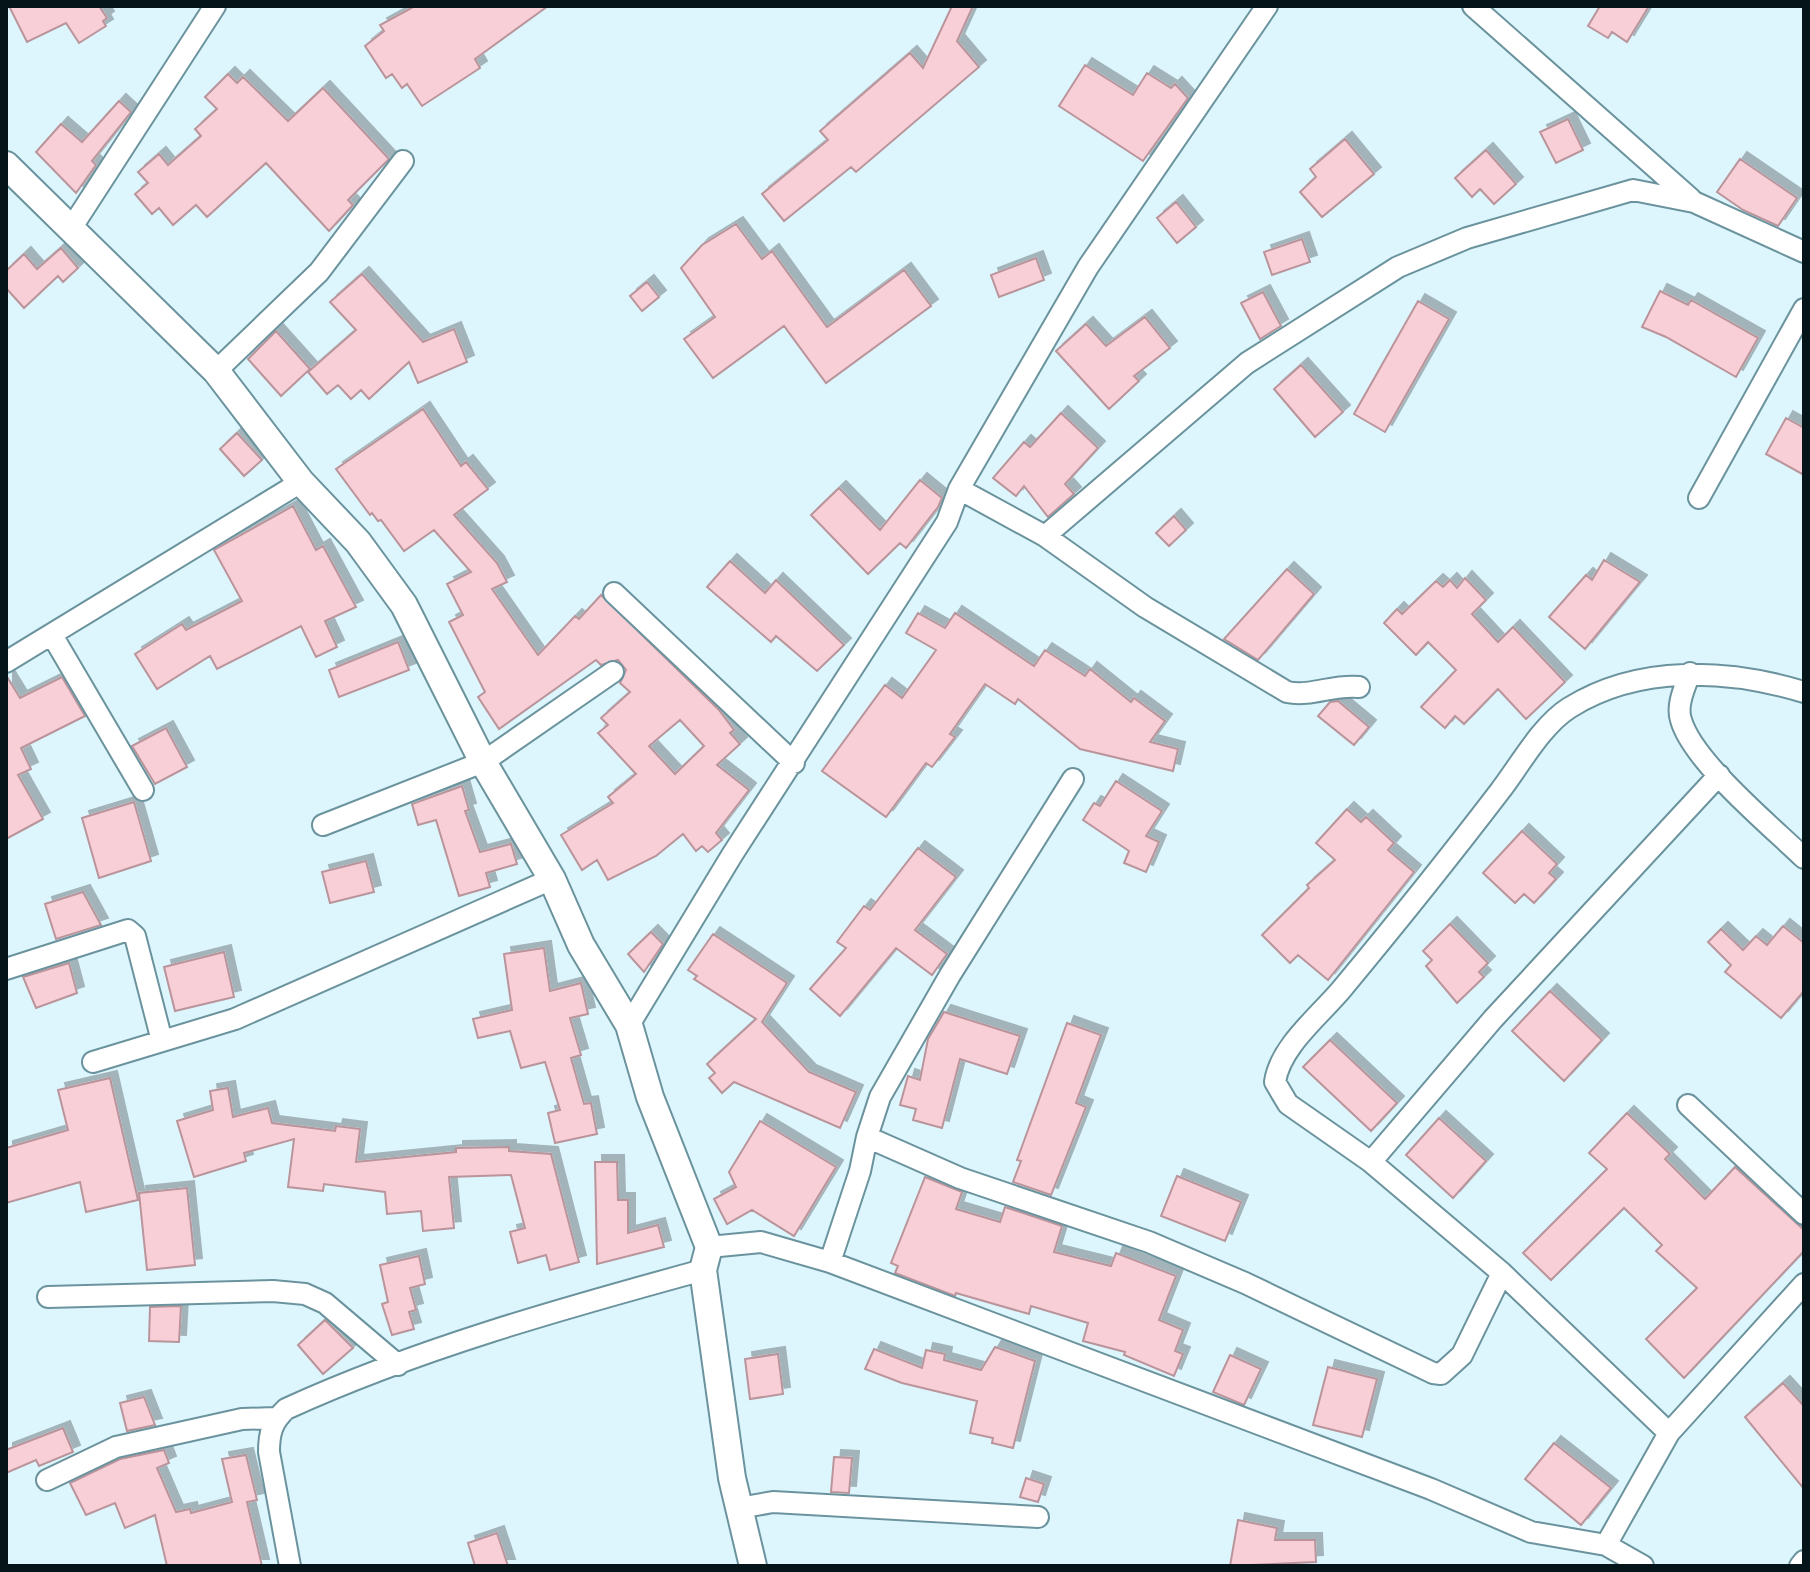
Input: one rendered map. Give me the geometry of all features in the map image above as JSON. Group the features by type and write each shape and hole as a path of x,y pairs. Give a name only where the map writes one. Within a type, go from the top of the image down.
{"street":[{"path":"72,227 215,6"},
{"path":"629,1025 947,522 959,489 1088,267 1267,6"},
{"path":"1473,6 1694,202"},
{"path":"216,371 319,272 403,161"},
{"path":"6,165 216,371 301,482 358,542 404,605 483,762 552,879 581,945 629,1025 650,1097 706,1259 739,1508 753,1566"},
{"path":"1045,536 1247,363 1398,267 1499,227 1633,190 1694,202 1804,252"},
{"path":"1699,498 1804,309"},
{"path":"6,662 301,482"},
{"path":"959,489 1045,536 1145,607 1287,692 1304,696 1335,685 1359,687"},
{"path":"614,593 794,763"},
{"path":"52,635 143,790"},
{"path":"323,825 483,762 613,672"},
{"path":"1669,1433 1502,1273 1371,1162 1288,1104 1275,1082 1281,1060 1418,897 1567,709 1618,687 1662,675 1690,673 1804,692"},
{"path":"1690,673 1680,702 1681,720 1719,775 1804,858"},
{"path":"1371,1162 1493,1019 1719,775"},
{"path":"830,1262 880,1097 942,989 1073,779"},
{"path":"93,1062 235,1019 552,879"},
{"path":"6,969 128,930 135,936 162,1041"},
{"path":"1688,1105 1804,1214"},
{"path":"867,1137 960,1178 1149,1242 1245,1283 1433,1373 1441,1374 1458,1362 1502,1273"},
{"path":"47,1480 116,1447 242,1419 275,1418 305,1400 398,1365 761,1242 830,1262 1431,1489 1531,1532 1606,1545 1643,1566"},
{"path":"1606,1545 1669,1433 1804,1284"},
{"path":"48,1297 273,1291 305,1294 325,1303 398,1365"},
{"path":"275,1418 269,1433 269,1452 290,1566"},
{"path":"739,1508 773,1502 1038,1517"},
{"path":"1800,1566 1804,1561"}],"building":[{"path":"9,6 99,6 107,18 103,21 106,26 79,43 66,23 27,42"},
{"path":"415,6 548,6 475,59 480,68 422,106 407,84 402,88 392,74 386,78 365,46 384,31 380,25"},
{"path":"952,6 973,6 957,41 979,67 856,172 851,167 784,221 762,194 828,140 820,131 910,53 923,68"},
{"path":"1600,6 1649,6 1627,42 1612,32 1608,38 1588,26"},
{"path":"1085,65 1133,95 1147,73 1171,88 1175,84 1188,98 1143,161 1059,106"},
{"path":"228,74 237,83 243,77 288,121 323,88 389,159 348,200 353,205 329,231 266,163 207,217 196,205 173,225 159,208 152,214 135,194 148,183 138,172 159,154 168,165 201,136 195,129 217,109 205,97"},
{"path":"119,101 131,112 92,161 96,165 76,193 36,152 61,124 82,142"},
{"path":"1568,119 1583,150 1556,163 1540,132"},
{"path":"1345,139 1374,174 1322,217 1300,192 1316,177 1310,169"},
{"path":"1486,150 1516,184 1494,204 1480,189 1472,197 1455,178"},
{"path":"1740,159 1797,198 1778,226 1743,210 1717,192"},
{"path":"1176,202 1196,227 1177,243 1157,218"},
{"path":"736,224 762,259 772,251 827,327 904,270 931,306 826,383 784,326 713,378 684,339 715,317 681,268 702,245"},
{"path":"1302,239 1310,262 1272,275 1264,252"},
{"path":"61,248 78,268 63,282 58,276 24,308 6,288 6,271 24,254 37,269"},
{"path":"1036,258 1044,280 999,297 991,275"},
{"path":"362,274 423,342 454,329 467,362 418,383 409,362 369,399 361,390 351,399 338,385 327,394 308,372 356,330 330,302"},
{"path":"647,282 659,297 642,311 630,296"},
{"path":"1660,291 1688,305 1691,300 1758,338 1736,377 1666,337 1642,327"},
{"path":"1263,292 1281,326 1260,339 1241,303"},
{"path":"1418,301 1449,319 1385,432 1354,414"},
{"path":"1145,317 1170,348 1134,376 1139,381 1109,409 1056,351 1086,324 1106,346"},
{"path":"276,331 310,369 281,396 248,359"},
{"path":"1301,365 1343,412 1315,437 1274,389"},
{"path":"423,409 461,466 466,462 488,489 454,515 497,563 507,582 492,589 538,655 575,616 579,619 601,595 719,710 734,730 730,733 740,744 717,765 749,790 716,833 722,840 708,852 702,846 696,851 683,834 656,856 608,880 597,860 582,870 561,835 613,803 608,797 636,774 598,733 608,725 601,718 630,692 620,683 626,670 618,660 601,665 596,660 499,729 478,697 485,692 449,622 463,615 447,584 471,572 434,530 404,551 381,520 378,521 372,513 370,515 336,469","holes":["680,720 704,746 675,774 649,746"]},
{"path":"1061,413 1098,448 1065,484 1074,494 1048,517 1024,486 1016,496 993,478 1024,442 1030,447"},
{"path":"1786,418 1804,428 1804,475 1766,454"},
{"path":"237,433 262,460 244,476 220,449"},
{"path":"920,480 942,498 938,507 906,548 900,543 868,574 811,515 839,488 880,530"},
{"path":"293,506 316,550 323,546 356,607 325,621 337,647 316,657 301,626 217,669 210,656 157,689 135,654 182,624 186,630 242,601 214,550"},
{"path":"1174,516 1186,530 1169,546 1156,533"},
{"path":"1604,560 1640,582 1585,649 1549,617 1586,575 1592,580"},
{"path":"730,561 765,593 776,580 844,645 817,671 776,636 771,642 707,587"},
{"path":"1287,569 1314,594 1258,660 1224,639"},
{"path":"1465,578 1486,600 1472,614 1498,642 1513,627 1565,682 1526,719 1498,689 1464,724 1455,716 1445,728 1421,707 1456,670 1428,642 1416,655 1384,623 1397,609 1402,614 1436,581 1443,587 1450,580 1457,588"},
{"path":"918,613 945,628 955,613 1034,666 1045,650 1085,676 1090,669 1131,702 1134,698 1165,721 1150,742 1178,749 1173,771 1080,749 1018,699 1015,704 985,684 950,734 955,737 932,767 926,763 886,817 822,771 885,685 902,698 936,650 906,633"},
{"path":"398,642 409,670 339,697 329,670"},
{"path":"6,675 20,698 62,677 85,716 21,748 31,769 18,775 43,819 6,839"},
{"path":"1338,701 1369,727 1354,745 1318,716 1330,702"},
{"path":"166,728 187,767 155,784 132,746"},
{"path":"1116,781 1162,811 1146,836 1159,842 1146,872 1124,863 1129,851 1083,820 1094,803 1100,806"},
{"path":"462,786 469,810 465,811 480,852 511,844 517,864 486,873 490,887 459,896 436,820 418,825 412,804"},
{"path":"134,802 151,861 99,878 82,818"},
{"path":"1347,809 1361,822 1366,817 1394,843 1388,850 1414,872 1328,980 1298,955 1290,963 1262,935 1309,888 1307,885 1335,860 1316,843"},
{"path":"1522,831 1557,864 1549,873 1556,879 1534,903 1524,894 1515,903 1483,873"},
{"path":"918,848 956,877 915,930 947,954 932,975 896,948 840,1016 810,989 846,948 837,942 864,906 870,910"},
{"path":"366,861 374,892 330,903 322,872"},
{"path":"83,892 101,925 56,939 45,904"},
{"path":"1450,924 1488,963 1479,972 1484,977 1457,1003 1426,966 1432,960 1423,951"},
{"path":"1783,926 1804,943 1804,991 1781,1018 1725,972 1731,965 1708,942 1721,929 1743,950 1756,936 1767,945"},
{"path":"651,932 663,944 644,972 628,954"},
{"path":"713,934 787,983 762,1022 809,1072 856,1092 840,1128 734,1082 722,1093 709,1078 715,1073 707,1064 756,1019 694,979 697,976 688,970"},
{"path":"544,948 550,991 581,983 588,1014 570,1018 581,1055 571,1058 584,1104 591,1103 597,1134 555,1143 548,1113 560,1110 545,1062 521,1068 510,1031 478,1038 473,1019 512,1010 504,954"},
{"path":"224,952 234,997 175,1011 164,967"},
{"path":"69,963 77,993 36,1008 23,977"},
{"path":"1550,991 1602,1040 1564,1081 1512,1031"},
{"path":"944,1012 1020,1036 1007,1074 960,1059 942,1128 913,1120 916,1109 900,1105 908,1076 920,1080 928,1039"},
{"path":"1067,1023 1101,1035 1076,1103 1086,1107 1051,1195 1013,1182 1021,1161 1017,1160"},
{"path":"1330,1040 1397,1103 1371,1131 1303,1067"},
{"path":"110,1078 138,1200 86,1212 80,1182 6,1203 6,1148 68,1130 58,1090"},
{"path":"228,1088 233,1117 268,1108 272,1123 335,1131 336,1126 360,1129 356,1162 456,1152 456,1148 509,1147 509,1151 551,1154 579,1262 550,1270 546,1255 518,1263 510,1232 525,1228 511,1175 449,1177 454,1228 423,1231 421,1211 387,1214 385,1192 324,1184 323,1191 288,1187 294,1139 244,1153 246,1161 194,1177 177,1121 213,1110 210,1091"},
{"path":"1627,1113 1670,1154 1665,1159 1705,1199 1735,1167 1804,1230 1804,1251 1684,1378 1646,1339 1697,1288 1656,1251 1662,1245 1624,1208 1551,1280 1523,1253 1607,1169 1589,1153"},
{"path":"1439,1118 1486,1161 1453,1198 1406,1155"},
{"path":"760,1121 836,1167 794,1236 752,1210 727,1224 714,1199 736,1187 729,1172"},
{"path":"595,1162 617,1162 618,1200 628,1200 628,1233 658,1225 664,1247 597,1264"},
{"path":"1177,1176 1241,1202 1225,1241 1161,1216"},
{"path":"925,1177 962,1192 956,1209 1000,1222 1005,1207 1062,1226 1054,1252 1111,1266 1116,1253 1176,1276 1159,1320 1183,1330 1175,1351 1183,1354 1174,1376 1124,1355 1125,1352 1083,1341 1088,1323 1031,1306 1029,1314 956,1293 955,1296 895,1273 898,1266 891,1263"},
{"path":"187,1188 195,1265 147,1270 139,1193"},
{"path":"419,1256 425,1284 410,1288 416,1310 409,1312 414,1329 392,1335 382,1304 388,1302 380,1265"},
{"path":"181,1306 179,1342 149,1341 150,1307"},
{"path":"325,1320 353,1348 323,1374 298,1345"},
{"path":"995,1347 1035,1361 1013,1448 992,1443 993,1438 970,1433 977,1401 902,1383 865,1369 874,1349 922,1368 926,1350 945,1354 944,1360 981,1370"},
{"path":"778,1354 783,1394 750,1399 745,1359"},
{"path":"1230,1355 1261,1369 1244,1405 1213,1392"},
{"path":"1328,1367 1377,1379 1362,1437 1313,1425"},
{"path":"1783,1383 1804,1406 1804,1489 1745,1417"},
{"path":"144,1397 155,1425 127,1431 120,1403"},
{"path":"63,1428 73,1452 39,1466 36,1460 6,1473 6,1450"},
{"path":"1554,1443 1611,1488 1581,1525 1525,1479"},
{"path":"164,1450 169,1463 157,1468 176,1512 190,1509 191,1513 232,1502 222,1459 246,1455 257,1500 247,1502 262,1566 167,1566 155,1515 125,1528 115,1503 86,1515 70,1483 120,1459"},
{"path":"834,1457 852,1458 849,1493 831,1492"},
{"path":"1026,1478 1044,1484 1038,1502 1020,1497"},
{"path":"1238,1520 1277,1528 1275,1540 1315,1540 1316,1562 1230,1566"},
{"path":"497,1533 508,1566 475,1566 468,1543"}]}
